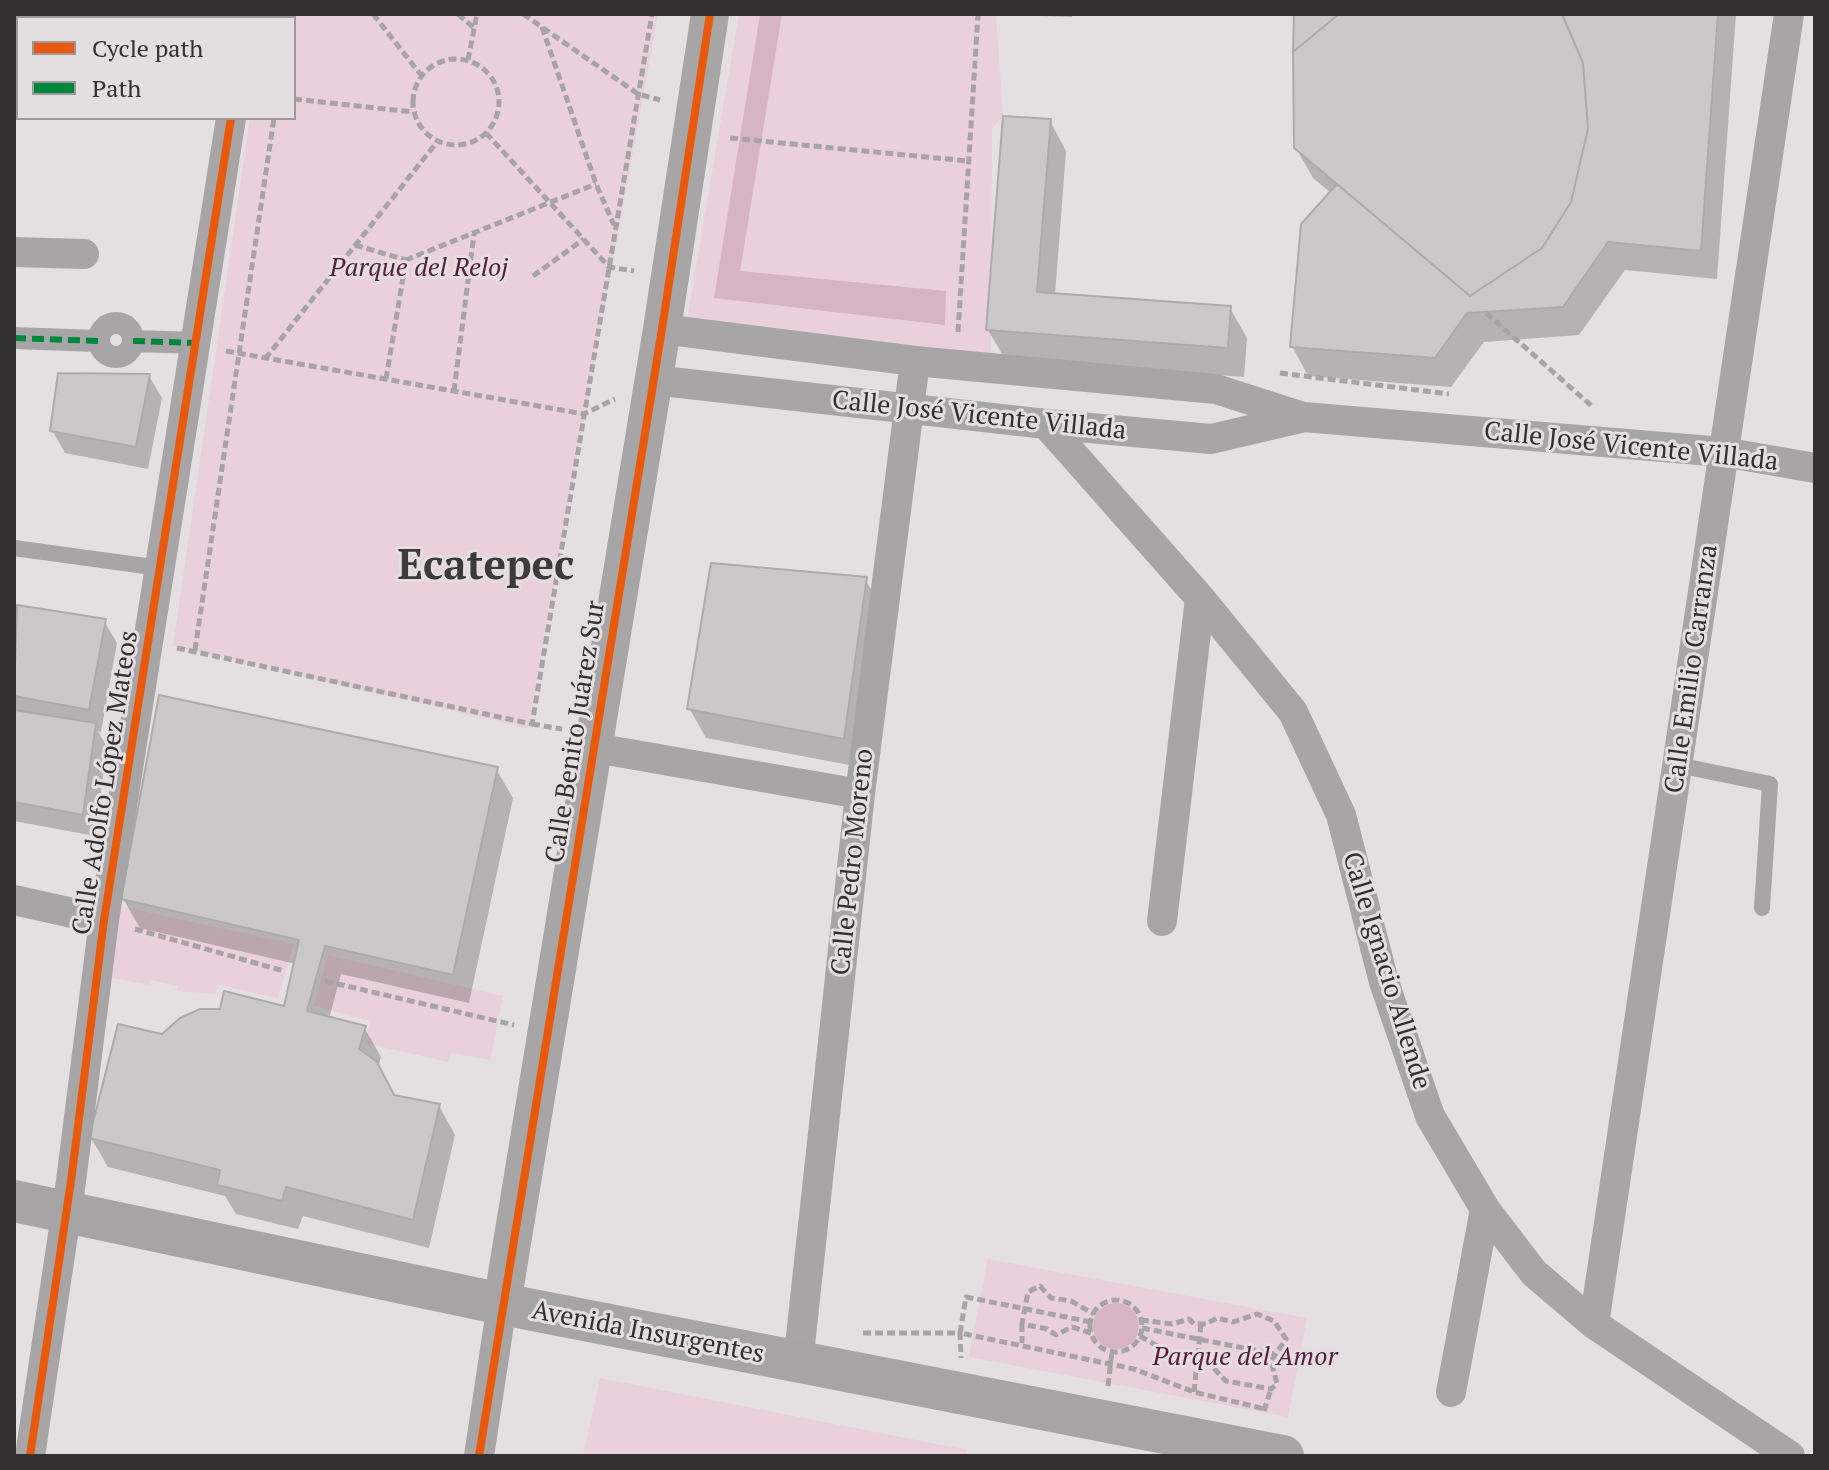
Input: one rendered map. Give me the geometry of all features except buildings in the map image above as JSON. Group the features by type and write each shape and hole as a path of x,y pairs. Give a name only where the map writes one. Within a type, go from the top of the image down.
{"main road":[{"name":"Avenida Insurgentes","path":"14,1201 502,1304 1283,1456"}],"street":[{"name":"Calle Benito Juárez Sur","path":"479,1456 595,748 710,14"},
{"name":"Calle Emilio Carranza","path":"1594,1324 1789,14"},
{"name":"Calle Adolfo López Mateos","path":"30,1456 66,1213 104,920 198,343 231,120"},
{"path":"14,252 84,254"},
{"name":"Calle José Vicente Villada","path":"662,329 915,361 1216,389 1303,417 1723,452 1815,468"},
{"path":"14,338 98,341 102,351 112,357 124,356 133,341 198,343"},
{"name":"Calle Pedro Moreno","path":"798,1363 860,794 915,361"},
{"name":"Calle José Vicente Villada","path":"653,380 910,410 1211,439 1303,417"},
{"name":"Calle Ignacio Allende","path":"1046,424 1200,598 1293,712 1341,815 1384,982 1430,1116 1485,1209 1534,1273 1594,1324 1790,1456"},
{"path":"1162,921 1200,598"},
{"path":"595,748 860,794"},
{"path":"14,900 104,920"},
{"path":"1451,1392 1485,1209"}],"lane":[{"path":"14,548 160,568"},
{"path":"1678,765 1770,784 1762,908"}],"path":[{"path":"373,14 421,75"},
{"path":"458,14 474,29"},
{"path":"468,60 477,14"},
{"path":"523,14 638,94"},
{"path":"274,120 195,650 532,724 652,14"},
{"path":"958,335 978,14"},
{"path":"542,27 596,184 615,227"},
{"path":"442,60 468,60 487,72 498,91 498,113 486,133 463,145 437,142 426,135 413,112 412,99 421,75 442,60"},
{"path":"296,99 413,112"},
{"path":"727,153 732,122"},
{"path":"486,133 609,267"},
{"path":"730,138 968,161"},
{"path":"265,359 437,142"},
{"path":"355,245 406,260 596,184"},
{"path":"454,391 474,234"},
{"path":"533,276 584,239"},
{"path":"386,379 406,260"},
{"path":"1486,313 1598,412 1583,410"},
{"path":"943,333 973,337"},
{"path":"239,354 584,414"},
{"path":"1270,372 1458,395"},
{"path":"104,920 284,971"},
{"path":"325,981 549,1033"},
{"path":"1022,1344 1028,1292 1040,1286 1051,1298 1071,1301 1094,1314"},
{"path":"960,1333 966,1297 1091,1322"},
{"path":"1117,1300 1133,1305 1141,1320 1140,1336 1128,1348 1112,1351 1097,1343 1091,1333 1091,1322 1101,1305 1117,1300"},
{"path":"1141,1320 1172,1324 1189,1319 1201,1324 1217,1318 1233,1322 1257,1314 1265,1315 1274,1321 1286,1339 1281,1350 1274,1354 1142,1328"},
{"path":"803,1321 851,1333 960,1333 1022,1344 1134,1369 1194,1392 1265,1409 1271,1389 1277,1384 1271,1369 1274,1354"},
{"path":"1022,1324 1047,1329 1056,1335 1072,1327 1091,1333"},
{"path":"1194,1392 1201,1324"},
{"path":"1140,1336 1173,1355 1197,1355 1226,1381 1271,1389"}],"green space":[{"name":"Parque del Reloj","path":"658,14 528,728 173,646 250,120 296,120 296,16 265,16"},
{"path":"739,14 996,14 1003,116 992,129 991,357 686,326"},
{"path":"120,906 294,944 278,998 219,985 215,994 177,991 179,986 151,980 149,985 107,977"},
{"path":"328,955 503,996 490,1060 452,1053 448,1062 365,1043 371,1021 314,1006"},
{"name":"Parque del Amor","path":"988,1259 1307,1318 1288,1417 969,1357"},
{"path":"600,1378 967,1450 965,1456 583,1456"}],"shaded area":[{"path":"760,14 782,14 740,271 946,291 945,325 714,298"},
{"path":"1116,1303 1132,1310 1139,1326 1132,1342 1116,1349 1100,1342 1093,1326 1100,1310"}],"marked path":[{"path":"14,338 98,341"},
{"path":"133,341 198,343"}],"cycle path":[{"path":"479,1456 662,329 710,14"},
{"path":"30,1456 71,1181 104,920 231,120"}],"district":[{"name":"Ecatepec","path":"486,567"}]}
